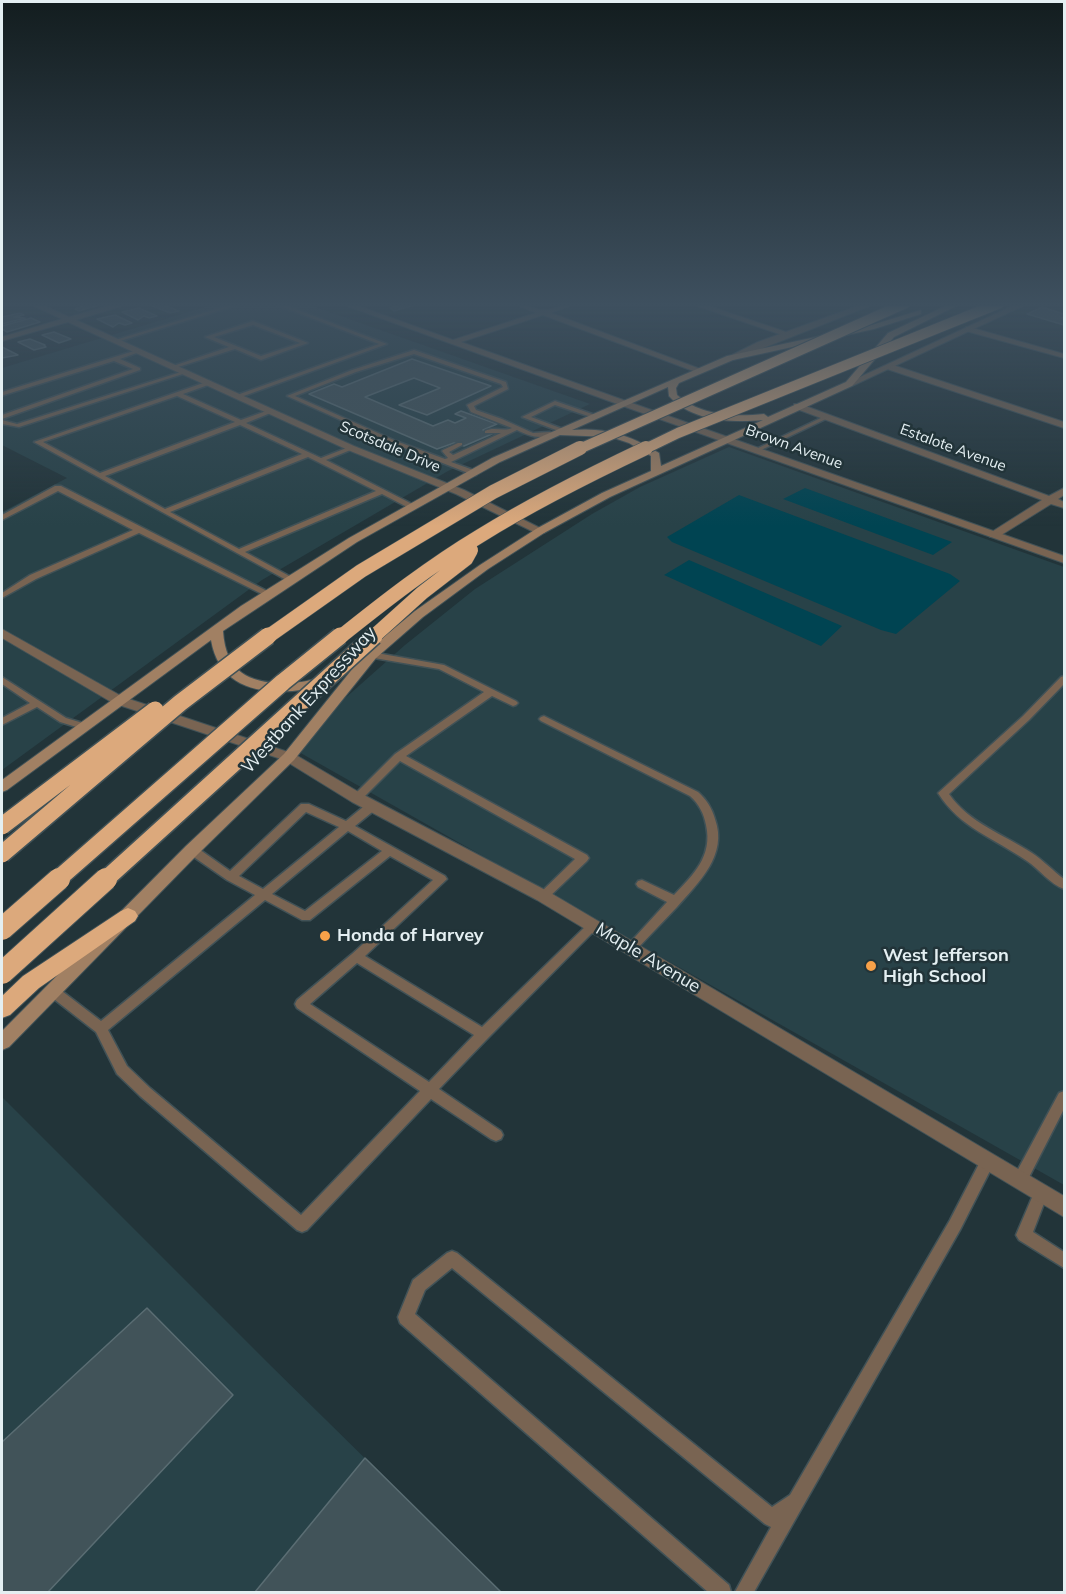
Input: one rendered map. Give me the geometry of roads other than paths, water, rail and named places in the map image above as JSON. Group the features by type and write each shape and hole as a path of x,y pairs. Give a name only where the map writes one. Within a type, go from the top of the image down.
{"highway":[{"path":"2,854 180,704 288,621 361,571 502,487 558,458 739,377"},
{"name":"Westbank Expressway","path":"2,928 283,682 385,601 479,536 574,482 668,438 817,377"},
{"path":"2,973 422,593 466,559 479,536"},
{"path":"2,826 217,663 288,621"},
{"path":"2,1009 31,982 128,916"}],"main road":[{"path":"2,787 118,700 269,594 353,540 446,487 550,434 682,377"},
{"path":"849,384 855,377"},
{"path":"676,380 672,392 676,399 711,415 747,418 778,415"},
{"name":"Westbank Expressway","path":"2,1042 54,993 192,850 289,757 371,656 429,607 484,567 540,531 606,495 849,384"},
{"path":"550,434 587,431 632,439 656,455 656,471"},
{"path":"217,631 217,646 233,674 251,681 287,688 314,685 360,670"}],"street":[{"name":"Scotsdale Drive","path":"198,377 351,448 446,487 540,531"},
{"name":"Brown Avenue","path":"554,377 1065,560"},
{"name":"Westbank Expressway","path":"849,384 865,377"},
{"path":"921,377 1065,425"},
{"name":"Estalote Avenue","path":"797,406 1065,505"},
{"path":"994,535 1065,491"},
{"name":"Maple Avenue","path":"2,633 118,700 289,757 365,802 543,896 1065,1207"}],"lane":[{"path":"2,394 54,377"},
{"path":"2,417 114,377"},
{"path":"2,422 17,426 169,377"},
{"path":"239,396 291,377"},
{"path":"338,377 290,396 394,442 449,460 473,473"},
{"path":"488,377 504,383 506,388 470,405 473,411 532,435 550,434"},
{"path":"209,382 37,442 290,580"},
{"path":"177,394 321,460 412,506"},
{"path":"561,430 525,417 555,403 593,416"},
{"path":"99,476 271,411"},
{"path":"757,450 827,417"},
{"path":"449,460 517,428"},
{"path":"487,432 509,432"},
{"path":"449,460 445,451 459,444"},
{"path":"321,460 351,448"},
{"path":"165,511 308,454"},
{"path":"2,518 58,488 269,594"},
{"path":"239,552 382,491"},
{"path":"2,596 33,577 139,530"},
{"path":"371,656 441,667 513,703"},
{"path":"1065,679 1026,718 943,793 948,803 963,818 1030,857 1049,875 1065,885"},
{"path":"2,680 63,720 83,726"},
{"path":"101,1028 347,826 399,756 491,692"},
{"path":"2,722 37,703"},
{"path":"544,719 694,794 701,800 714,832 714,852 707,866 631,948"},
{"path":"399,756 583,858 543,896"},
{"path":"231,877 305,807 347,826 441,879 356,957 300,1004 496,1135"},
{"path":"192,850 231,877 306,917 390,850"},
{"path":"642,884 675,902"},
{"path":"54,993 101,1028 122,1070 302,1226 483,1034 594,926"},
{"path":"356,957 483,1034"},
{"path":"1020,1180 1065,1097"},
{"path":"744,1593 794,1502 955,1225 988,1161"},
{"path":"1041,1193 1024,1235 1065,1260"},
{"path":"722,1593 406,1317 419,1285 452,1258 771,1518 794,1502"}],"place":[{"name":"Honda of Harvey","path":"325,936"},
{"name":"West Jefferson High School","path":"871,966"}]}
